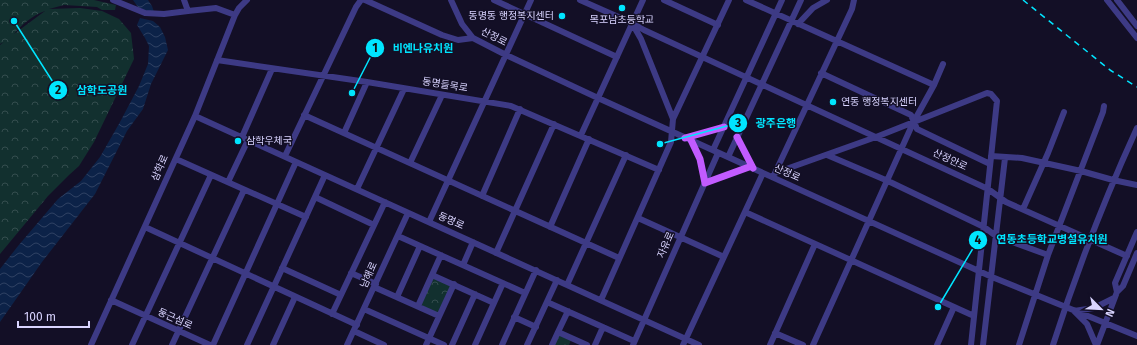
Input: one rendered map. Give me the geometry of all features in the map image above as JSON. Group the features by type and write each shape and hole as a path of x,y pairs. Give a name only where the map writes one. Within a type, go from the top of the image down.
{"main road":[{"path":"724,127 688,139 700,159 705,183 751,168 737,137"}],"street":[{"path":"184,0 188,11"},
{"name":"삼학로","path":"91,345 195,116 235,15 243,2 247,0"},
{"path":"285,156 356,7 361,0"},
{"path":"365,0 442,35 462,40 473,38"},
{"name":"산정로","path":"451,0 462,24 473,38 506,55 751,168 763,173 774,175 869,221 992,277 1065,308 1137,336"},
{"path":"494,0 617,57"},
{"path":"429,222 531,0"},
{"name":"산정안로","path":"580,0 632,23 762,86 988,189 1000,198 1127,256"},
{"path":"581,135 643,0"},
{"path":"664,0 718,25"},
{"path":"601,300 671,142 673,119 729,0"},
{"path":"746,0 934,85"},
{"name":"자유로","path":"633,343 705,183 724,127 782,0"},
{"path":"728,157 795,22 801,0"},
{"path":"795,22 813,8 827,0"},
{"path":"774,175 852,9 854,0"},
{"path":"1107,0 1137,38"},
{"path":"1117,0 1137,26"},
{"path":"116,1 133,9 149,14 164,14 216,8 235,15"},
{"path":"632,23 641,39 673,119"},
{"name":"동명들목로","path":"217,60 366,82 511,106 659,170"},
{"path":"813,345 888,181 913,122 934,85 943,64"},
{"path":"228,182 272,69"},
{"path":"821,73 850,85 911,116 916,129 990,164"},
{"path":"344,133 366,82"},
{"path":"357,189 404,89"},
{"path":"774,175 987,93 991,94 997,101 971,345"},
{"path":"410,163 442,95"},
{"path":"1019,345 1048,255 1104,106"},
{"path":"482,196 520,109"},
{"path":"1023,209 1044,164 1064,112"},
{"path":"304,115 619,258"},
{"name":"동명로","path":"195,116 536,270 644,320 685,342 700,345"},
{"path":"496,253 554,124"},
{"path":"1053,345 1089,238 1137,128"},
{"path":"550,227 589,139"},
{"path":"567,285 626,155"},
{"path":"827,155 888,181 984,227 996,236 1048,255"},
{"path":"991,156 1022,158 1044,164 1080,170 1113,180 1137,185"},
{"path":"983,345 1005,158"},
{"path":"176,159 306,217"},
{"path":"213,345 296,162"},
{"path":"685,342 763,173"},
{"path":"132,345 211,175"},
{"path":"247,345 325,175"},
{"path":"172,345 244,190"},
{"path":"314,197 374,225"},
{"path":"332,314 385,202"},
{"name":"남해로","path":"347,345 408,212"},
{"path":"745,212 974,316"},
{"path":"638,218 724,257"},
{"path":"145,227 356,325"},
{"path":"1117,292 1115,283 1137,232"},
{"path":"398,236 525,293"},
{"path":"462,265 473,242"},
{"path":"770,345 815,244"},
{"path":"397,297 420,246"},
{"path":"1096,345 1114,298 1123,286 1137,253"},
{"path":"418,306 441,255"},
{"path":"282,268 341,295"},
{"path":"502,345 536,270"},
{"path":"351,273 397,297 439,316"},
{"path":"432,275 494,303"},
{"path":"527,345 557,280"},
{"path":"475,345 503,283"},
{"path":"426,345 454,284"},
{"path":"452,345 475,294"},
{"path":"273,345 295,296"},
{"path":"1074,311 1094,308 1114,298"},
{"name":"둥근섬로","path":"111,300 210,345"},
{"path":"547,302 603,327 633,343"},
{"path":"937,345 954,307"},
{"path":"364,309 444,345"},
{"path":"552,345 568,311"},
{"path":"1074,311 1087,324 1096,345"},
{"path":"514,317 536,327"},
{"path":"595,345 603,327"},
{"path":"354,331 375,343 384,345"},
{"path":"558,332 573,342 587,345"},
{"path":"775,333 803,345"}],"green space":[{"path":"0,0 94,0 116,5 115,10 102,10 97,7 64,5 49,9 80,8 102,11 119,19 131,33 134,59 94,142 79,166 48,196 0,254 0,45 4,42 0,44","holes":["45,11 14,34 20,27 36,15"]},
{"path":"433,277 451,285 438,314 420,306"},
{"path":"559,334 571,340 569,345 554,345"}],"water":[{"path":"133,0 148,0 154,12 140,10"},
{"path":"140,18 153,21 160,27 165,37 168,50 151,84 143,109 127,131 95,194 42,262 0,322 0,269 58,199 81,181 100,157 139,86 148,64 149,46 137,25"}],"railway":[{"path":"1023,0 1110,70 1137,87"}],"place":[{"name":"목포남초등학교","path":"622,8"},
{"name":"동명동 행정복지센터","path":"562,16"},
{"name":"삼학도공원","path":"14,21"},
{"name":"비엔나유치원","path":"352,93"},
{"name":"연동 행정복지센터","path":"833,102"},
{"name":"삼학우체국","path":"238,141"},
{"name":"광주은행","path":"660,144"},
{"name":"연동초등학교병설유치원","path":"938,307"}]}
